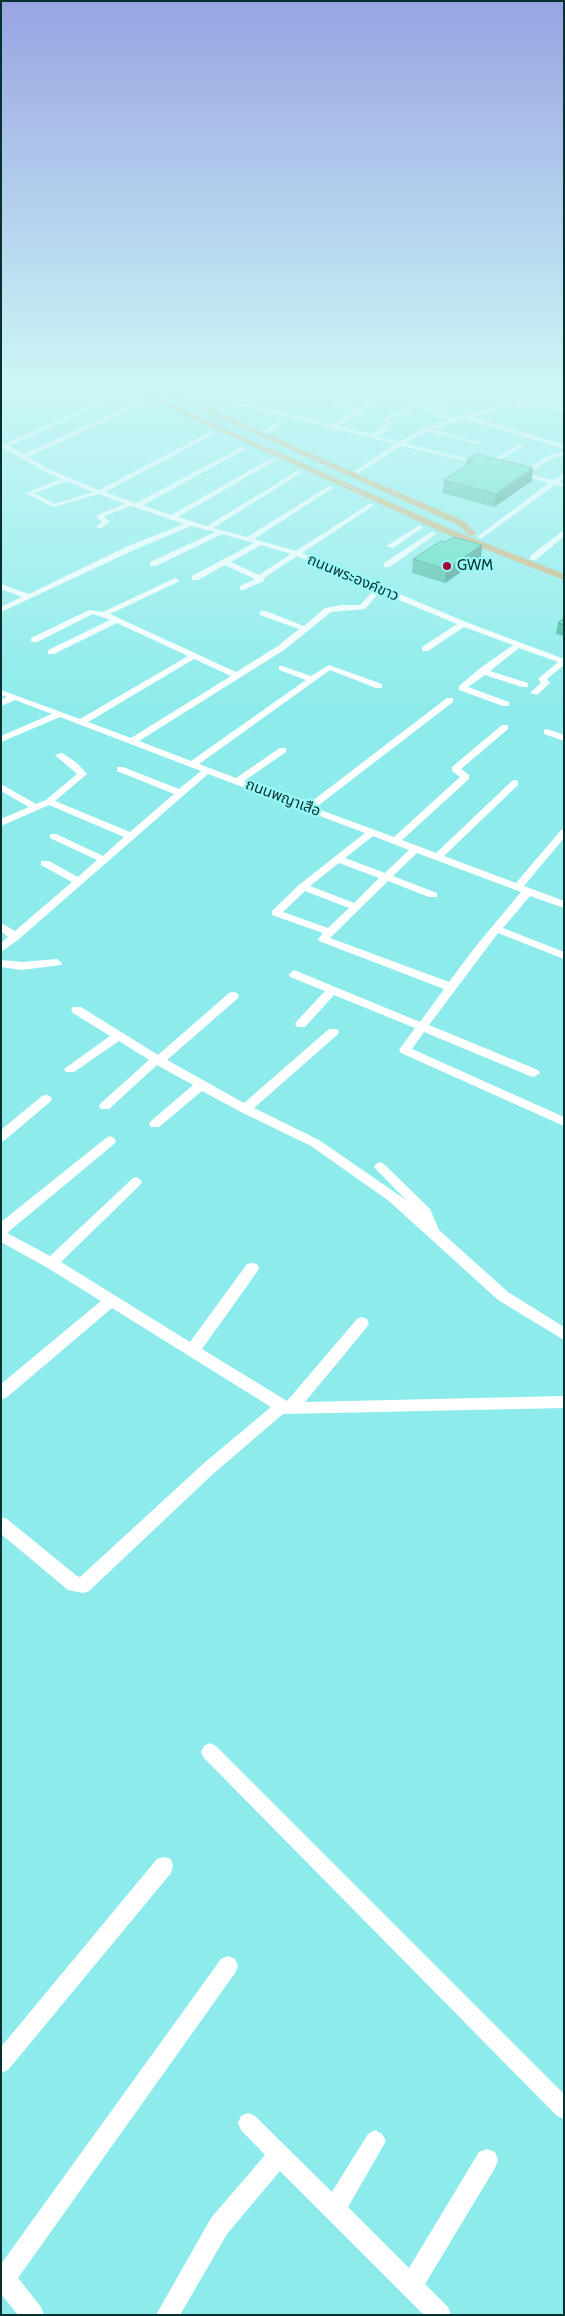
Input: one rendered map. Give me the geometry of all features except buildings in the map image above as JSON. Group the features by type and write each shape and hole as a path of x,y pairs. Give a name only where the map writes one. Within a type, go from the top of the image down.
{"main road":[{"path":"343,492 433,533 458,542 491,550"},
{"path":"361,492 491,550 564,577"},
{"path":"370,492 564,569"},
{"path":"391,492 461,523 477,535"}],"street":[{"path":"31,492 28,493 55,506 99,492"},
{"name":"ถนนพระองค์ขาว","path":"99,492 172,518 295,554 463,624 564,662"},
{"path":"99,527 108,522 99,516 133,505 158,492"},
{"path":"172,518 217,492"},
{"path":"208,528 265,492"},
{"path":"249,539 324,492"},
{"path":"477,535 539,492"},
{"path":"243,588 260,580 259,578 371,505"},
{"path":"1,610 27,596 191,523"},
{"path":"390,546 420,527"},
{"path":"153,564 221,532"},
{"path":"533,558 564,532"},
{"path":"387,565 433,533"},
{"path":"195,578 260,543"},
{"path":"225,562 259,578"},
{"path":"104,614 175,580"},
{"path":"1,586 27,596"},
{"path":"133,741 235,675 281,648 328,610 341,607 362,607 379,589"},
{"path":"34,640 92,612 104,614 235,675"},
{"path":"263,613 305,629"},
{"path":"51,652 116,620"},
{"path":"425,649 463,624"},
{"path":"506,704 463,689 463,686 514,644"},
{"path":"463,678 514,644"},
{"path":"81,722 195,655"},
{"path":"534,693 546,683 542,679 564,662"},
{"path":"192,764 329,667 378,686"},
{"path":"282,668 312,679"},
{"path":"482,671 525,685"},
{"name":"ถนนพญาเสือ","path":"1,692 564,905"},
{"path":"1,704 14,697"},
{"path":"309,808 450,700"},
{"path":"1,739 60,714"},
{"path":"395,841 466,777 455,769 505,727"},
{"path":"547,732 564,738"},
{"path":"238,781 283,750"},
{"path":"1,823 49,802 82,774 74,765 60,755"},
{"path":"120,769 180,793"},
{"path":"1,949 208,770"},
{"path":"437,857 515,783"},
{"path":"1,787 36,808"},
{"path":"49,802 131,836"},
{"path":"329,932 276,913 303,887 372,832"},
{"path":"564,832 497,929 480,948 453,988 405,1050 564,1122"},
{"path":"53,836 104,860"},
{"path":"415,848 323,939 453,988"},
{"path":"338,860 434,895"},
{"path":"45,863 80,881"},
{"path":"303,887 355,907"},
{"path":"1,926 16,937"},
{"path":"497,929 564,956"},
{"path":"1,964 22,966 57,963"},
{"path":"294,974 534,1074"},
{"path":"301,1024 332,990"},
{"path":"105,1106 234,996"},
{"path":"77,1010 158,1061 245,1109 315,1143 394,1197 503,1296 563,1333"},
{"path":"245,1109 332,1032"},
{"path":"70,1069 118,1036"},
{"path":"155,1124 201,1085"},
{"path":"1,1137 46,1099"},
{"path":"1,1230 110,1141"},
{"path":"380,1167 403,1188 425,1213 435,1234"},
{"path":"50,1263 136,1182"},
{"path":"1,1236 50,1263 287,1407 564,1402"},
{"path":"192,1351 252,1268"},
{"path":"1,1393 111,1300"},
{"path":"1,1524 74,1584 83,1585 110,1562 208,1469 287,1407 362,1323"},
{"path":"210,1752 564,2109"},
{"path":"1,2063 164,1866"},
{"path":"33,2315 2,2279 228,1966"},
{"path":"248,2123 440,2315"},
{"path":"334,2210 375,2141"},
{"path":"166,2315 219,2226 267,2167 275,2160 286,2161"},
{"path":"411,2286 487,2160"}],"place":[{"name":"GWM","path":"447,566"}]}
